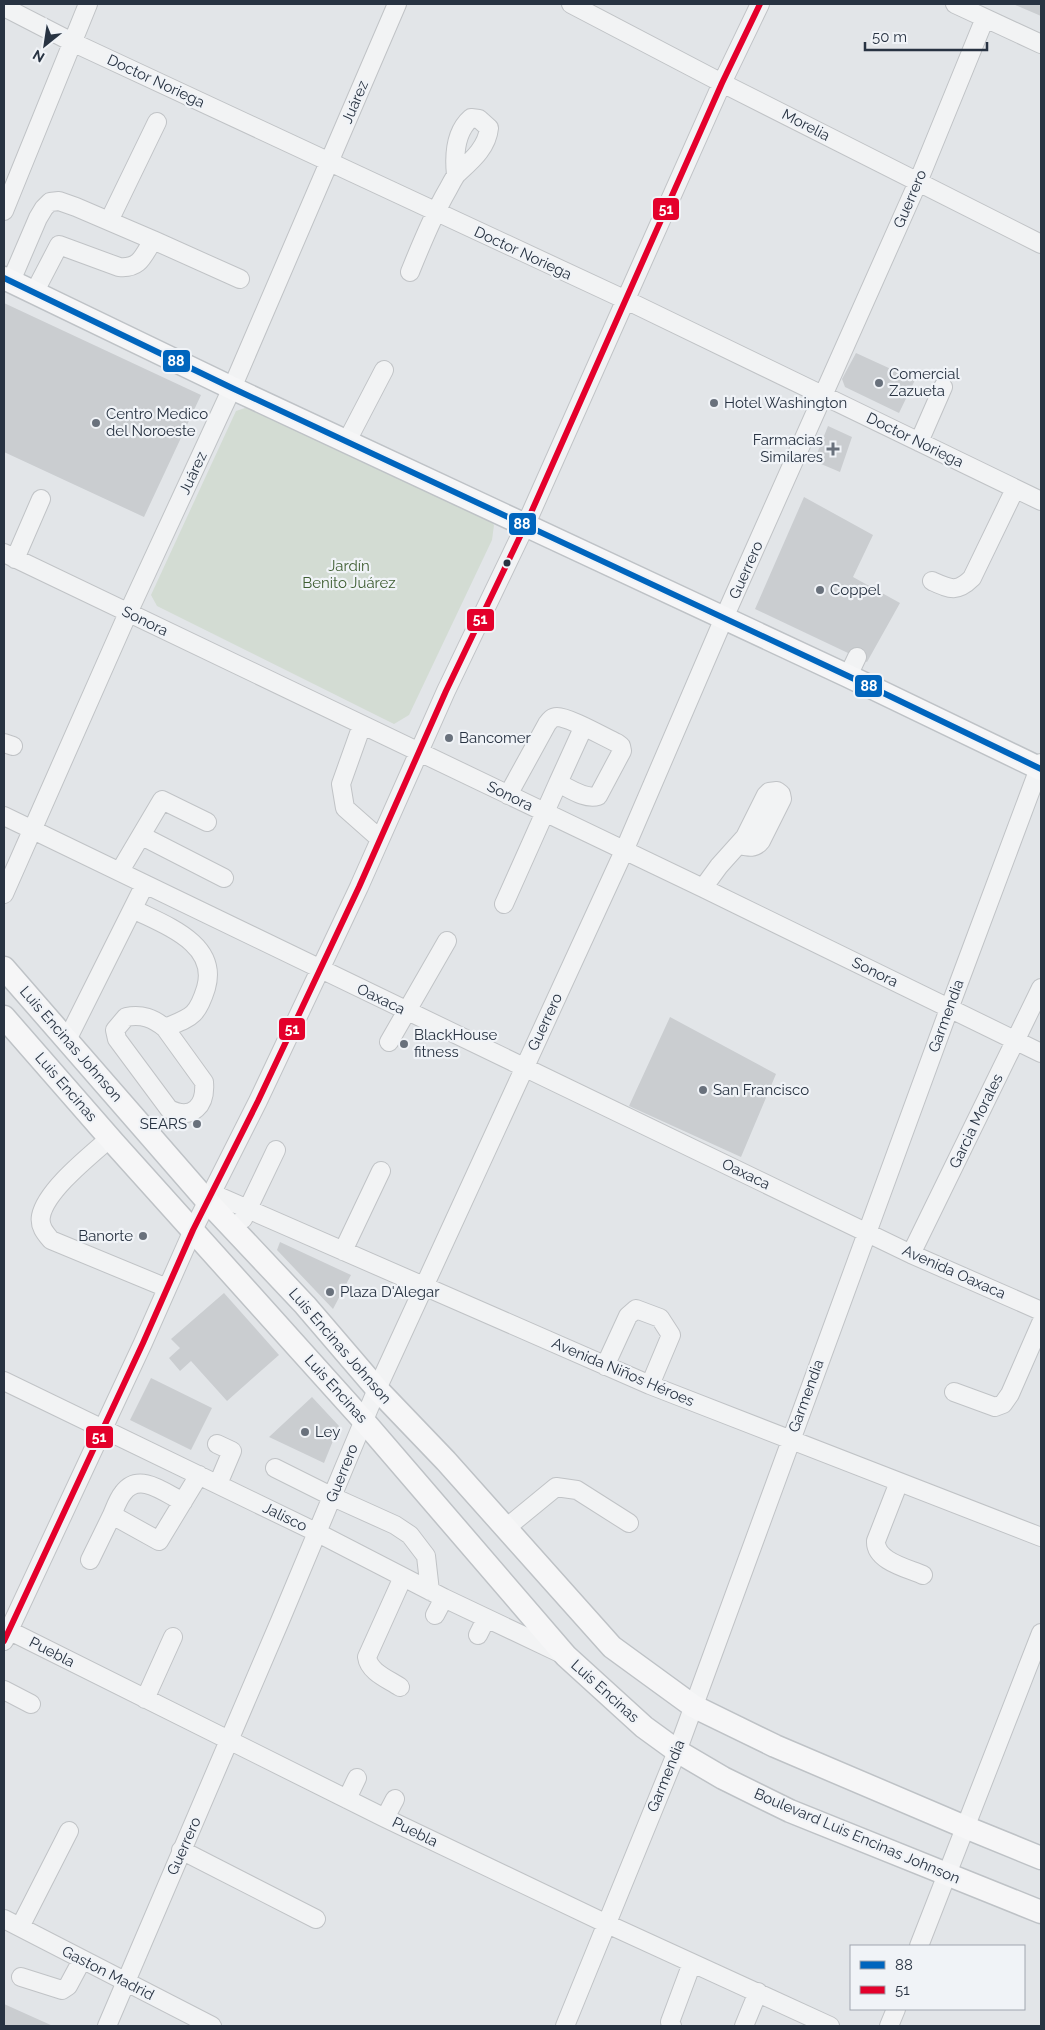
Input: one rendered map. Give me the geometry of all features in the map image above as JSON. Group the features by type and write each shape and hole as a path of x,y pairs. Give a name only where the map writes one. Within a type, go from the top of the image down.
{"main road":[{"path":"7,279 232,388 724,618 853,666 1041,767"},
{"name":"Luis Encinas Johnson","path":"4,968 209,1197 237,1232 305,1305 377,1389 506,1528 612,1647 693,1706"},
{"name":"Luis Encinas","path":"4,1017 110,1138 364,1420 566,1656 644,1727 677,1751"},
{"path":"693,1706 775,1746 1041,1858"},
{"name":"Boulevard Luis Encinas Johnson","path":"677,1751 724,1778 790,1811 1041,1912"}],"street":[{"path":"4,211 88,4"},
{"name":"Juárez","path":"4,894 31,829 128,613 232,388 397,4"},
{"name":"Morelia","path":"572,4 722,83 1041,244"},
{"path":"6,1633 104,1428 193,1230 258,1102 380,839 418,751 526,524 722,83 760,4"},
{"path":"955,4 1041,44"},
{"name":"Doctor Noriega","path":"4,7 72,42 626,300 1041,501"},
{"name":"Guerrero","path":"107,2026 318,1533 377,1389 624,851 724,618 824,397 918,182 985,18"},
{"path":"109,221 157,122"},
{"path":"410,272 435,212 456,175"},
{"path":"7,279 44,208 50,202 59,201 240,279"},
{"path":"32,233 119,267 128,268 140,260 153,240"},
{"path":"34,293 59,245"},
{"path":"347,441 384,370"},
{"path":"919,442 943,387"},
{"path":"932,581 957,589 965,586 972,578 1015,488"},
{"path":"10,556 41,499"},
{"name":"Sonora","path":"10,556 703,888 1041,1053"},
{"path":"508,795 552,718 558,717 620,746 622,751 598,796 586,796 558,783"},
{"path":"362,724 342,784 345,808 380,839"},
{"path":"504,904 584,728"},
{"name":"Garmendia","path":"565,2026 677,1751 949,1009 1041,767"},
{"path":"120,871 162,800 207,822"},
{"name":"Oaxaca","path":"4,816 867,1232"},
{"path":"142,836 224,878"},
{"path":"703,888 719,866 739,845"},
{"path":"67,1040 145,884"},
{"path":"133,909 185,936 203,954 208,968 208,980 197,1010 192,1016 165,1028"},
{"path":"389,1042 405,1010 447,941"},
{"name":"Garcia Morales","path":"911,1254 1041,988"},
{"path":"134,1016 153,1019 165,1028 204,1082 205,1093 202,1102 197,1108 176,1112 169,1109 117,1039 115,1030 126,1017 134,1016"},
{"path":"110,1138 74,1170 52,1194 41,1216 42,1230 51,1240 167,1288"},
{"path":"237,1232 276,1150"},
{"path":"343,1251 381,1171"},
{"name":"Avenida Niños Héroes","path":"209,1197 248,1209 650,1385 1041,1537"},
{"name":"Avenida Oaxaca","path":"867,1232 911,1254 1041,1311"},
{"path":"606,1366 628,1316 636,1309 660,1318 671,1334 650,1385"},
{"path":"954,1392 995,1407 1003,1404 1010,1394 1041,1323"},
{"name":"Jalisco","path":"4,1381 318,1533 486,1619 566,1656"},
{"path":"217,1444 232,1451 218,1484"},
{"path":"275,1468 395,1525 410,1535 426,1556 437,1595 435,1615"},
{"path":"112,1514 159,1541 199,1475"},
{"path":"90,1560 122,1494 130,1485 138,1482 148,1484 183,1502"},
{"path":"899,1482 876,1541 876,1548 880,1555 888,1560 923,1575"},
{"path":"506,1528 556,1487 577,1490 629,1523"},
{"path":"400,1687 372,1668 368,1663 367,1656 403,1577"},
{"path":"478,1635 486,1619"},
{"name":"Puebla","path":"6,1633 605,1924 830,2026"},
{"path":"919,1945 1041,1633"},
{"path":"145,1699 173,1637"},
{"path":"4,1690 32,1704"},
{"path":"347,1798 356,1778"},
{"path":"385,1818 395,1799"},
{"path":"20,1927 69,1831"},
{"path":"181,1850 316,1919"},
{"name":"Gaston Madrid","path":"4,1919 212,2026"},
{"path":"21,1977 62,1990 68,1986 82,1960"},
{"path":"672,2026 670,2022 692,1963"},
{"path":"744,2026 758,1992"},
{"path":"889,2026 896,2010"}],"green space":[{"name":"Jardín Benito Juárez","path":"251,406 486,515 494,525 492,540 409,715 394,724 157,606 151,595 236,411"}],"building":[{"path":"1013,4 1041,4 1041,16"},
{"name":"Centro Medico del Noroeste","path":"4,303 201,395 144,517 4,452"},
{"name":"Comercial Zazueta","path":"856,353 915,380 899,413 845,387 842,379"},
{"name":"Farmacias Similares","path":"828,426 852,437 840,472 814,461"},
{"name":"Coppel","path":"804,497 873,535 853,577 900,603 867,662 755,609"},
{"name":"San Francisco","path":"670,1017 776,1074 741,1157 629,1106"},
{"name":"Plaza D'Alegar","path":"280,1242 351,1275 333,1309 277,1250"},
{"path":"224,1293 279,1355 227,1401 191,1361 180,1371 169,1358 180,1348 171,1339"},
{"path":"151,1378 212,1408 191,1450 130,1420"},
{"name":"Ley","path":"312,1397 339,1426 324,1463 269,1437"},
{"path":"4,2004 53,2026 4,2026"}],"transit line":[{"name":"51","path":"4,1641 143,1343 193,1230 258,1101 359,887 446,691 526,524 722,83 760,4"},
{"name":"88","path":"4,278 232,388 848,676 1041,769"}],"place":[{"name":"Comercial Zazueta","path":"879,383"},
{"name":"Hotel Washington","path":"714,403"},
{"name":"Centro Medico del Noroeste","path":"96,423"},
{"name":"Farmacias Similares","path":"833,449"},
{"name":"Coppel","path":"820,590"},
{"name":"Bancomer","path":"449,738"},
{"name":"BlackHouse fitness","path":"404,1044"},
{"name":"San Francisco","path":"703,1090"},
{"name":"SEARS","path":"197,1124"},
{"name":"Banorte","path":"143,1236"},
{"name":"Plaza D'Alegar","path":"330,1292"},
{"name":"Ley","path":"305,1432"}]}
